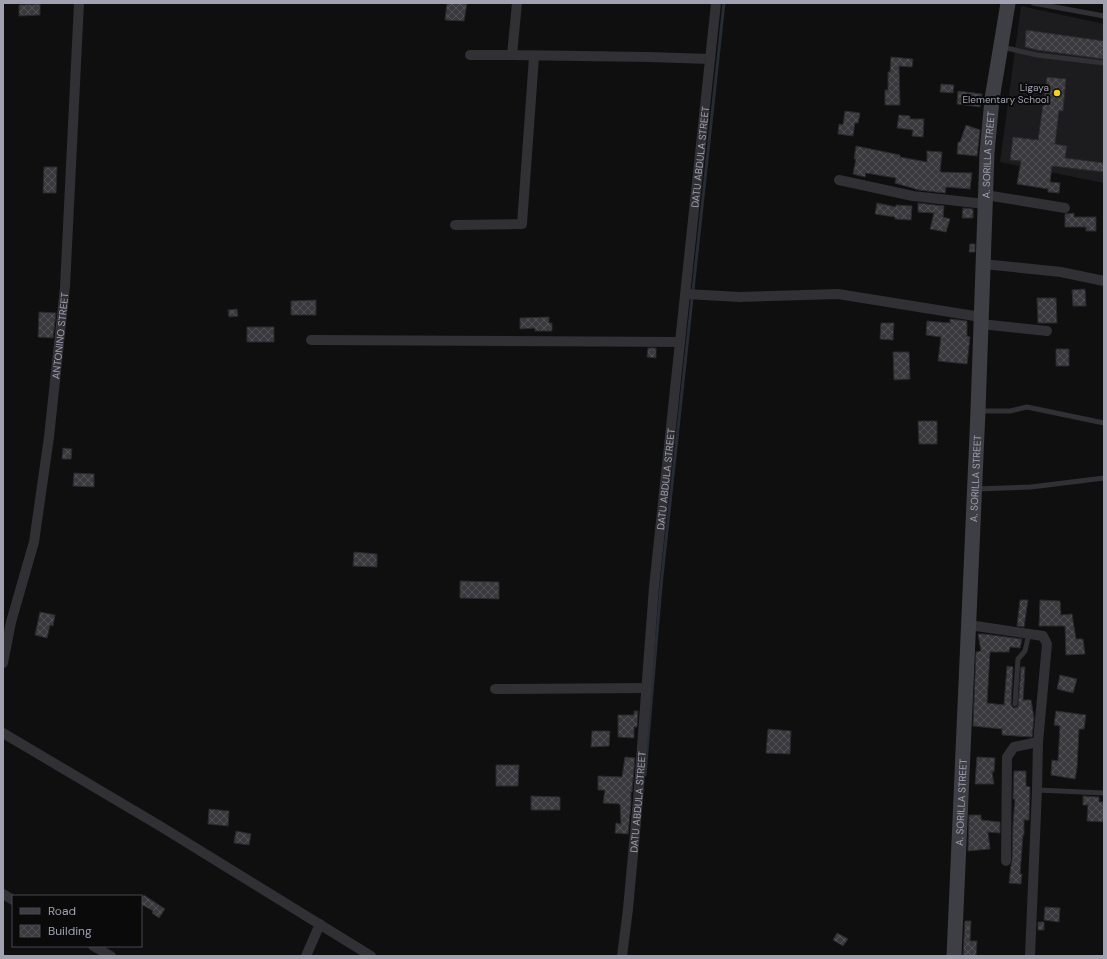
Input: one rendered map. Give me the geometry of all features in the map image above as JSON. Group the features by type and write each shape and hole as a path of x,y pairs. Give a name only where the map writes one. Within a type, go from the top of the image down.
{"street":[{"name":"ANTONINO STREET","path":"3,663 11,622 34,542 49,437 65,287 79,3"},
{"path":"512,55 517,3"},
{"name":"DATU ABDULA STREET","path":"622,956 638,808 654,587 716,3"},
{"name":"A. SORILLA STREET","path":"954,956 975,489 988,128 1008,3"},
{"path":"470,56 512,55 710,59"},
{"path":"456,224 522,224 534,56"},
{"path":"839,180 914,196 985,199 1065,208"},
{"path":"983,264 1044,269 1104,281"},
{"path":"686,294 740,297 838,294 981,321 1047,331"},
{"path":"311,340 680,342"},
{"path":"969,625 1043,636 1046,644 1038,742 1030,956"},
{"path":"495,689 647,688"},
{"path":"3,733 154,822 371,956"},
{"path":"1006,861 1007,757 1014,747 1038,742"},
{"path":"3,894 12,899"},
{"path":"306,956 320,924"},
{"path":"95,947 111,956"}],"lane":[{"path":"1033,3 1104,16"},
{"path":"1001,47 1037,55 1104,63"},
{"path":"978,411 1010,411 1027,407 1104,423"},
{"path":"975,489 1031,486 1104,478"},
{"path":"1015,704 1018,659 1025,651 1029,633"},
{"path":"1037,790 1104,793"}],"shaded area":[{"name":"Ligaya Elementary School","path":"1021,6 1104,24 1104,183 1000,162"}],"building":[{"path":"447,3 467,3 464,21 445,20"},
{"path":"40,4 40,15 19,16 19,5"},
{"path":"1026,30 1104,41 1103,59 1025,47"},
{"path":"891,57 913,59 912,67 899,66 900,105 885,105 885,90 888,90 888,72 890,72"},
{"path":"1047,77 1066,79 1063,111 1059,111 1055,144 1067,146 1065,158 1104,163 1104,172 1052,166 1050,182 1060,183 1059,193 1048,192 1048,189 1017,184 1021,161 1010,160 1013,137 1038,140"},
{"path":"941,84 954,85 953,93 940,92"},
{"path":"958,91 982,94 980,107 957,104"},
{"path":"845,111 860,113 858,123 855,123 853,136 838,134 839,124 843,125"},
{"path":"899,115 910,116 910,119 924,119 923,137 912,136 913,130 897,128"},
{"path":"966,125 980,130 977,156 957,154 958,142 960,142"},
{"path":"856,146 927,162 927,151 942,152 940,172 972,173 970,189 946,187 945,193 919,190 895,183 896,178 866,173 865,177 853,174 856,159 854,159"},
{"path":"44,167 57,167 56,193 43,193"},
{"path":"877,203 896,207 896,205 912,206 911,220 895,219 895,217 875,214"},
{"path":"918,203 944,206 943,217 950,219 946,232 930,229 934,213 918,212"},
{"path":"963,208 973,209 973,218 962,218"},
{"path":"1074,213 1074,217 1096,217 1096,231 1086,231 1086,227 1065,227 1065,214"},
{"path":"970,244 975,244 975,252 969,252"},
{"path":"1085,289 1086,306 1073,306 1072,290"},
{"path":"1037,298 1056,298 1057,323 1038,323"},
{"path":"316,300 316,315 291,315 291,301"},
{"path":"237,309 238,316 229,317 228,310"},
{"path":"39,312 56,313 53,338 38,337"},
{"path":"549,317 549,323 552,323 552,331 535,331 535,328 520,329 520,318"},
{"path":"950,319 967,321 967,336 970,337 967,364 938,361 941,337 926,335 927,321 950,323"},
{"path":"881,323 894,323 893,340 880,339"},
{"path":"247,327 274,327 274,342 247,342"},
{"path":"648,348 656,348 656,358 647,357"},
{"path":"1056,349 1069,349 1069,366 1056,366"},
{"path":"893,352 909,352 910,379 894,380"},
{"path":"918,421 937,421 937,444 919,444"},
{"path":"63,448 72,449 71,459 62,459"},
{"path":"74,473 94,474 94,487 73,486"},
{"path":"354,552 377,554 377,567 353,566"},
{"path":"460,581 499,582 499,599 460,598"},
{"path":"1020,600 1028,600 1024,627 1017,626"},
{"path":"1040,600 1060,601 1061,615 1072,614 1076,639 1083,639 1085,654 1066,655 1065,626 1039,626"},
{"path":"40,612 55,615 53,626 50,625 47,638 35,635"},
{"path":"978,634 1022,639 1020,648 1010,647 1009,652 990,652 987,703 1004,705 1007,666 1013,667 1011,704 1013,708 1018,707 1021,667 1025,667 1023,700 1031,700 1034,718 1032,737 1002,735 1002,729 973,726 976,652 981,651"},
{"path":"1060,675 1077,679 1073,693 1057,689"},
{"path":"634,711 638,711 637,727 634,727 634,738 618,737 618,715 634,715"},
{"path":"1056,711 1086,715 1084,729 1079,729 1075,779 1051,775 1052,760 1058,761 1060,726 1054,725"},
{"path":"768,729 791,731 790,754 766,753"},
{"path":"592,731 610,731 609,746 591,747"},
{"path":"625,757 635,758 628,834 615,833 616,823 621,824 620,804 603,803 605,790 598,790 598,776 622,777"},
{"path":"977,757 995,758 994,772 992,772 994,784 975,784"},
{"path":"496,765 519,765 518,786 496,786"},
{"path":"1014,771 1026,771 1026,786 1030,787 1029,820 1024,820 1020,874 1022,874 1021,884 1009,883 1012,861 1015,799 1013,799"},
{"path":"531,796 560,797 560,810 531,810"},
{"path":"1083,796 1099,797 1099,802 1104,802 1104,822 1087,821 1088,805 1083,805"},
{"path":"209,809 229,811 228,826 208,824"},
{"path":"969,815 981,815 981,820 1000,822 1000,833 988,832 990,849 968,851"},
{"path":"236,831 251,834 249,845 234,843"},
{"path":"144,895 165,909 159,918 152,913 153,911 142,905 142,898"},
{"path":"1045,907 1060,908 1059,922 1044,920"},
{"path":"965,921 971,921 970,941 977,941 976,956 963,956"},
{"path":"1038,922 1044,922 1044,930 1038,930"},
{"path":"837,933 848,939 843,946 833,940"}],"waterway":[{"path":"645,775 661,586 724,3"}],"place":[{"name":"Ligaya Elementary School","path":"1057,93"}]}
